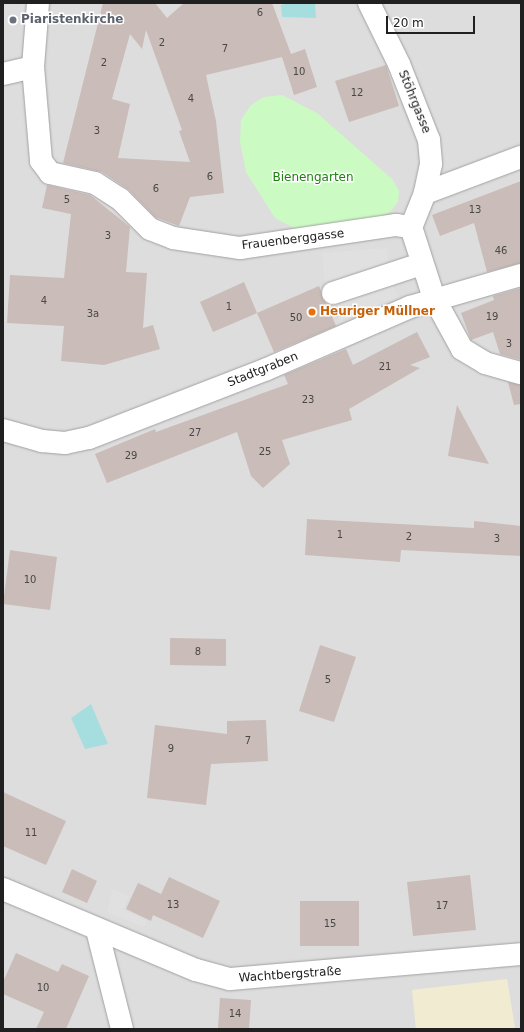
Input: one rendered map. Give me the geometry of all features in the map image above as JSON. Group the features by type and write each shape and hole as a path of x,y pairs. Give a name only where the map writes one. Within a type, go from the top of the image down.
{"street":[{"name":"Stöhrgasse","path":"369,3 399,64 429,140 430,164 425,193 411,227"},
{"path":"3,74 33,67 33,42 38,5"},
{"name":"Frauenberggasse","path":"33,67 41,161 50,173 96,183 120,199 150,229 173,238 240,248 396,225 411,227"},
{"path":"425,193 521,157"},
{"path":"411,227 421,264 434,298 462,349 485,363 521,373"},
{"path":"333,294 421,264"},
{"name":"Stadtgraben","path":"3,430 42,441 65,443 89,438 267,370 434,298 521,275"},
{"name":"Wachtbergstraße","path":"3,889 97,930 196,970 230,979 263,979 521,954"},
{"path":"97,930 122,1029"}],"shaded area":[{"path":"3,3 521,3 521,1029 515,1029 507,980 413,990 416,1029 3,1029"},
{"path":"387,248 389,276 398,297 340,321 325,285 322,253"},
{"path":"112,889 129,896 123,910 147,921 144,927 107,912"},
{"path":"507,979 515,1029 416,1029 412,990"}],"green space":[{"name":"Bienengarten","path":"282,95 317,113 393,180 399,191 398,202 391,211 378,218 298,230 275,218 246,172 240,141 241,120 251,105 264,97"}],"water":[{"path":"289,3 315,3 316,18 282,17 281,5"},
{"path":"91,704 108,744 85,749 71,718"}],"building":[{"path":"103,3 155,3 167,18 184,3 272,3 291,54 305,49 317,87 294,95 282,57 206,75 216,121 224,193 190,197 179,226 155,217 129,190 102,172 63,163","holes":["146,30 182,130 179,131 190,162 118,158 130,104 112,99 130,34 142,49"]},
{"path":"386,65 399,106 349,122 335,81"},
{"path":"521,181 521,263 487,272 474,223 440,236 432,215"},
{"path":"47,185 90,195 130,227 126,272 147,273 143,328 153,325 160,349 104,365 61,361 64,326 7,323 10,275 64,278 71,214 42,208"},
{"path":"244,282 257,313 213,332 200,302"},
{"path":"319,286 336,326 274,352 257,313"},
{"path":"521,288 521,360 500,354 493,332 471,340 461,313 494,300 493,296"},
{"path":"417,332 430,357 410,365 420,368 349,409 352,420 282,440 290,464 263,488 251,476 237,432 107,483 95,454 155,429 156,432 288,384 284,375 346,349 353,365"},
{"path":"508,382 521,385 521,404 514,405"},
{"path":"457,405 489,464 448,456"},
{"path":"307,519 474,528 474,521 521,526 521,556 401,550 400,562 305,555"},
{"path":"10,550 57,557 50,610 3,604"},
{"path":"170,638 226,639 226,666 170,665"},
{"path":"320,645 356,657 334,722 299,711"},
{"path":"266,720 268,761 211,764 206,805 147,798 155,725 227,734 227,721"},
{"path":"3,792 66,821 46,865 3,846"},
{"path":"72,869 97,881 87,903 62,892"},
{"path":"470,875 476,930 413,936 407,882"},
{"path":"169,877 220,901 203,938 153,915 151,921 126,909 138,883 161,894"},
{"path":"300,901 359,901 359,946 300,946"},
{"path":"16,953 58,972 62,964 89,976 66,1029 36,1029 44,1012 3,994 3,982"},
{"path":"220,998 251,1000 249,1029 218,1029"}],"place":[{"name":"Piaristenkirche","path":"13,20"},
{"name":"Heuriger Müllner","path":"312,312"}]}
